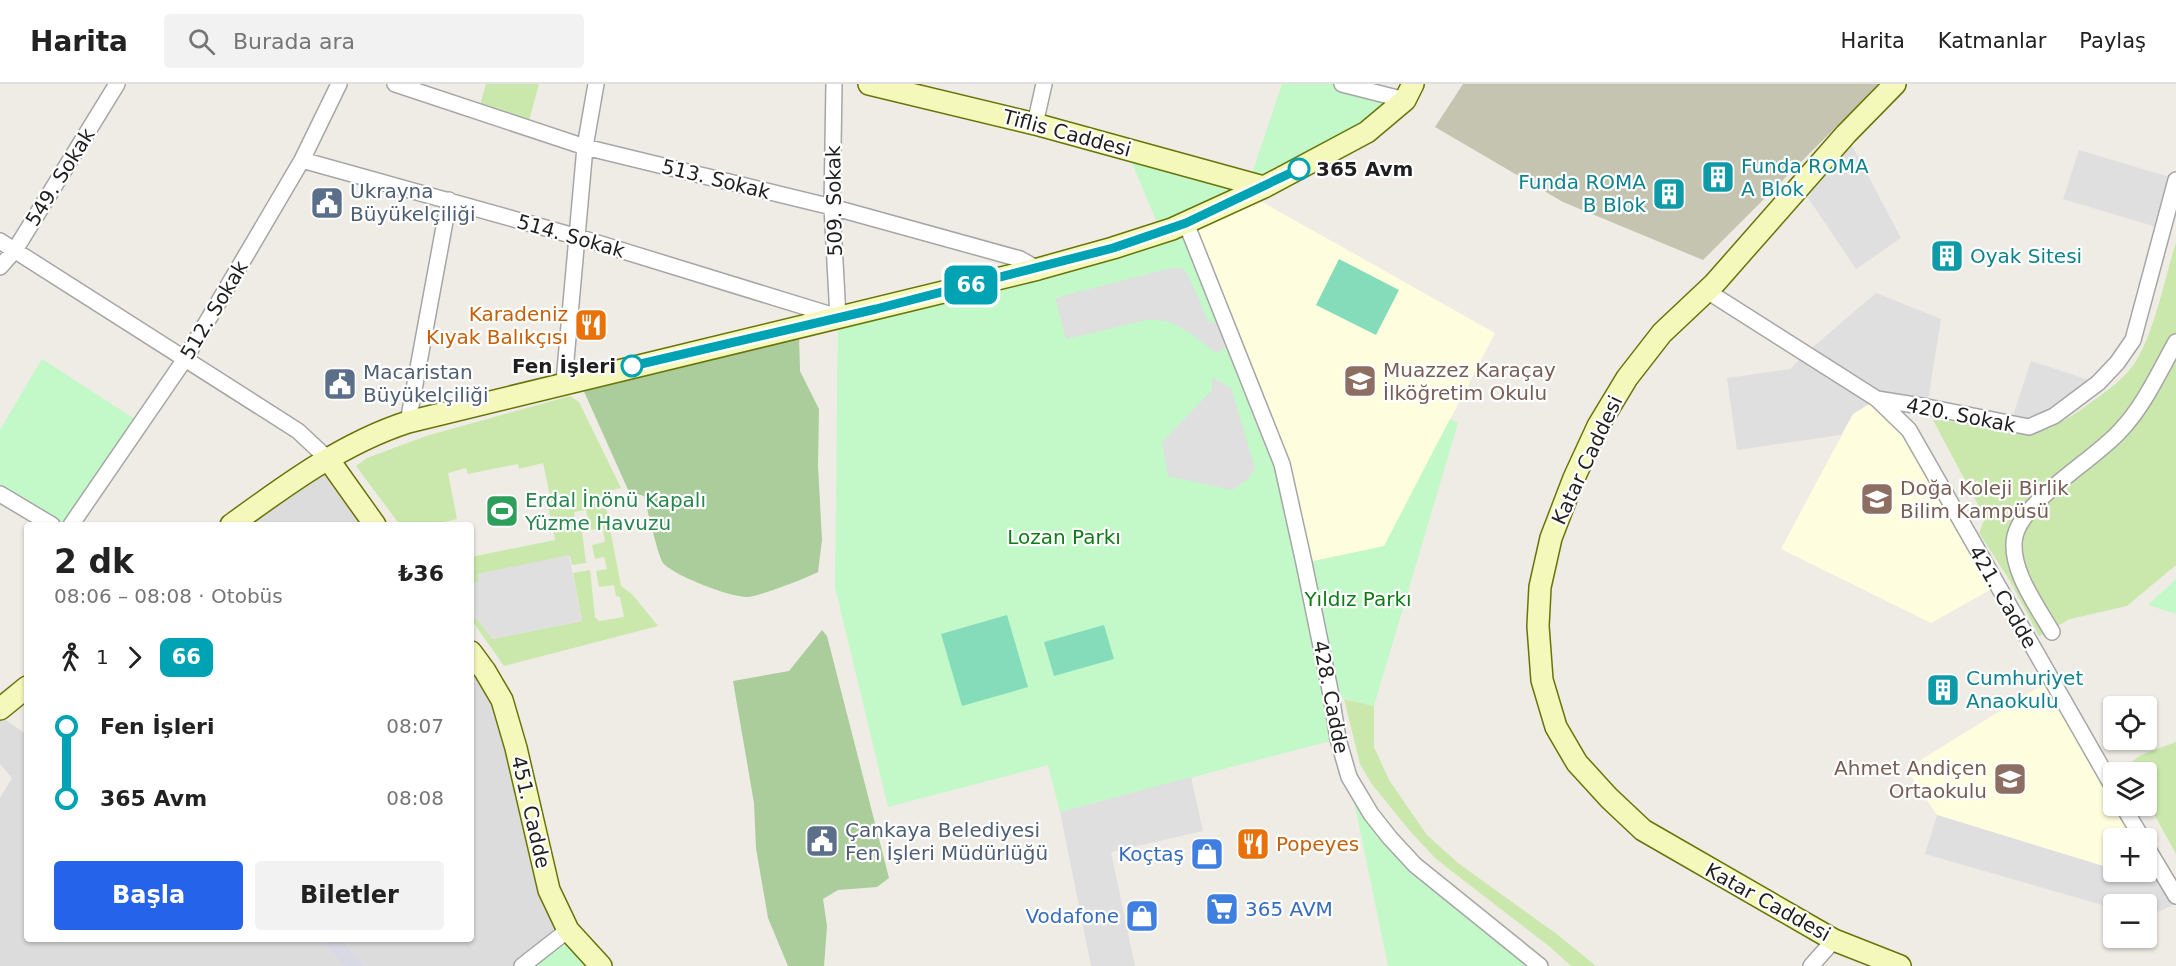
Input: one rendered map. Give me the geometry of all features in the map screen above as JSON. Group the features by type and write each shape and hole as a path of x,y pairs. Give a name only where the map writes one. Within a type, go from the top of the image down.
{"main road":[{"name":"Tiflis Caddesi","path":"869,84 1035,124 1264,187"},
{"name":"Katar Caddesi","path":"1895,84 1846,134 1707,291 1662,333 1626,378 1598,426 1574,478 1551,538 1540,587 1538,626 1542,680 1556,727 1577,763 1643,830 1834,940 1900,966"},
{"path":"235,522 328,459 360,441 408,422 564,382 1038,269 1113,248 1186,223 1264,187 1367,132 1409,92"},
{"path":"328,459 373,522"},
{"name":"451. Cadde","path":"474,656 502,700 516,748 549,890 568,930 601,966"},
{"path":"0,709 24,689"}],"street":[{"name":"549. Sokak","path":"0,267 15,250 117,84"},
{"name":"512. Sokak","path":"73,522 185,359 302,160 339,84"},
{"name":"513. Sokak","path":"395,84 585,147 832,207 1020,258 1038,269"},
{"path":"564,382 585,147 596,84"},
{"name":"509. Sokak","path":"834,84 832,207 838,317"},
{"path":"1035,124 1044,84"},
{"path":"1342,84 1409,92"},
{"name":"514. Sokak","path":"302,160 578,237 838,317"},
{"name":"420. Sokak","path":"1877,399 2028,427 2054,416 2098,383 2117,363 2133,340 2176,180"},
{"path":"408,422 449,200"},
{"name":"428. Cadde","path":"1186,223 1282,464 1338,739 1349,777 1377,822 1415,865 1540,966"},
{"path":"0,241 298,431 328,459"},
{"name":"421. Cadde","path":"1707,291 1877,399 1909,430 2103,770"},
{"path":"2052,632 2024,583 2016,560 2014,538 2020,523 2040,498 2083,465 2121,431 2148,393 2176,342"},
{"path":"0,494 47,522"},
{"path":"2157,864 2176,896"},
{"path":"522,966 568,930"},
{"path":"1811,966 1834,940"}],"shaded area":[{"path":"1463,84 1879,84 1703,260 1563,202 1435,127"},
{"path":"1846,134 1901,238 1856,269 1800,186"},
{"path":"2079,150 2176,179 2163,229 2063,199"},
{"name":"Muazzez Karaçay İlköğretim Okulu","path":"1248,194 1495,333 1384,547 1304,563 1186,223"},
{"path":"1171,268 1181,268 1187,273 1209,322 1217,323 1225,320 1235,344 1216,353 1190,333 1170,322 1151,319 1066,339 1055,298"},
{"path":"1876,293 1941,319 1927,407 1877,399 1853,414 1841,435 1737,450 1727,378 1790,369"},
{"path":"2031,361 2098,383 2054,416 2010,424"},
{"path":"1212,377 1231,388 1255,468 1248,479 1232,490 1168,476 1162,442 1212,390"},
{"name":"Doğa Koleji Birlik Bilim Kampüsü","path":"1877,399 1909,430 1997,586 1931,623 1781,549 1853,414"},
{"path":"328,459 373,522 235,522"},
{"path":"569,555 582,621 492,639 474,618 474,583 479,582 478,574"},
{"path":"474,656 485,671 568,930 522,966 364,966 344,942 474,942"},
{"name":"Ahmet Andiçen Ortaokulu","path":"2050,680 2103,772 2103,816 2129,816 2136,828 2103,828 2103,866 1937,815 1906,769"},
{"path":"0,716 24,733 24,942 323,942 343,966 0,966 0,798 12,778 0,764"},
{"path":"1191,777 1203,831 1111,852 1135,966 1091,966 1060,812"},
{"path":"1937,815 2103,866 2103,882 2157,882 2157,865 2176,896 2176,904 2157,912 2157,894 2103,894 2103,905 1925,854"},
{"path":"323,942 344,942 364,966 343,966"}],"green space":[{"path":"486,84 539,84 527,128 478,112"},
{"name":"Lozan Parkı","path":"1282,84 1342,84 1405,100 1186,224 1282,464 1304,563 1384,546 1450,419 1458,423 1374,706 1331,695 1338,739 1060,812 1048,765 888,807 835,587 838,317 1161,232 1126,149 1249,182"},
{"path":"2176,242 2176,565 2127,606 2070,619 2039,636 2010,581 1979,533 1985,518 1933,420 2028,434 2063,421 2103,394 2129,371 2141,352 2153,322"},
{"path":"1339,259 1399,290 1376,335 1316,305"},
{"path":"799,336 800,371 819,409 818,465 822,540 818,572 754,596 730,594 691,580 663,563 644,496 629,492 582,387"},
{"path":"42,359 141,423 72,522 47,522 0,494 0,430"},
{"path":"570,396 579,402 621,488 603,492 621,586 632,594 658,626 504,666 474,623 474,618 492,639 582,621 573,573 590,570 595,617 599,621 624,617 620,597 616,596 614,585 599,587 596,571 607,569 604,557 595,559 592,545 605,542 603,528 591,530 586,510 574,512 576,524 581,524 586,563 572,565 570,556 478,574 479,582 474,583 474,556 555,540 548,506 552,505 543,463 519,469 518,464 468,474 466,468 448,473 457,519 444,522 398,522 356,466 367,458 426,436"},
{"path":"2176,579 2176,614 2148,605"},
{"path":"1007,615 1028,687 962,706 941,634"},
{"path":"1104,625 1114,659 1054,676 1044,642"},
{"path":"822,630 827,636 889,878 877,887 838,890 823,899 827,926 824,966 788,966 768,918 756,848 754,803 733,681 789,671"},
{"path":"1344,699 1374,706 1374,747 1389,780 1427,835 1458,863 1558,935 1596,966 1571,966 1550,947 1436,859 1371,783 1360,764"},
{"path":"2176,742 2176,854 2155,816 2157,762 2131,762 2141,755"},
{"path":"1349,777 1390,838 1540,966 1388,966"},
{"path":"568,930 601,966 522,966"}],"bus line":[{"name":"66","path":"632,366 876,309 1113,248 1172,229 1299,169"}],"place":[{"name":"365 Avm","path":"1299,169"},
{"name":"Funda ROMA A Blok","path":"1718,177"},
{"name":"Funda ROMA B Blok","path":"1669,194"},
{"name":"Ukrayna Büyükelçiliği","path":"327,203"},
{"name":"Oyak Sitesi","path":"1947,256"},
{"name":"Karadeniz Kıyak Balıkçısı","path":"591,325"},
{"name":"Fen İşleri","path":"632,366"},
{"name":"Muazzez Karaçay İlköğretim Okulu","path":"1360,381"},
{"name":"Macaristan Büyükelçiliği","path":"340,384"},
{"name":"Doğa Koleji Birlik Bilim Kampüsü","path":"1877,499"},
{"name":"Erdal İnönü Kapalı Yüzme Havuzu","path":"502,511"},
{"name":"Cumhuriyet Anaokulu","path":"1943,690"},
{"name":"Ahmet Andiçen Ortaokulu","path":"2010,779"},
{"name":"Çankaya Belediyesi Fen İşleri Müdürlüğü","path":"822,841"},
{"name":"Popeyes","path":"1253,844"},
{"name":"Koçtaş","path":"1207,854"},
{"name":"365 AVM","path":"1222,909"},
{"name":"Vodafone","path":"1142,916"}],"park label":[{"name":"Yıldız Parkı","path":"1358,599"}]}
